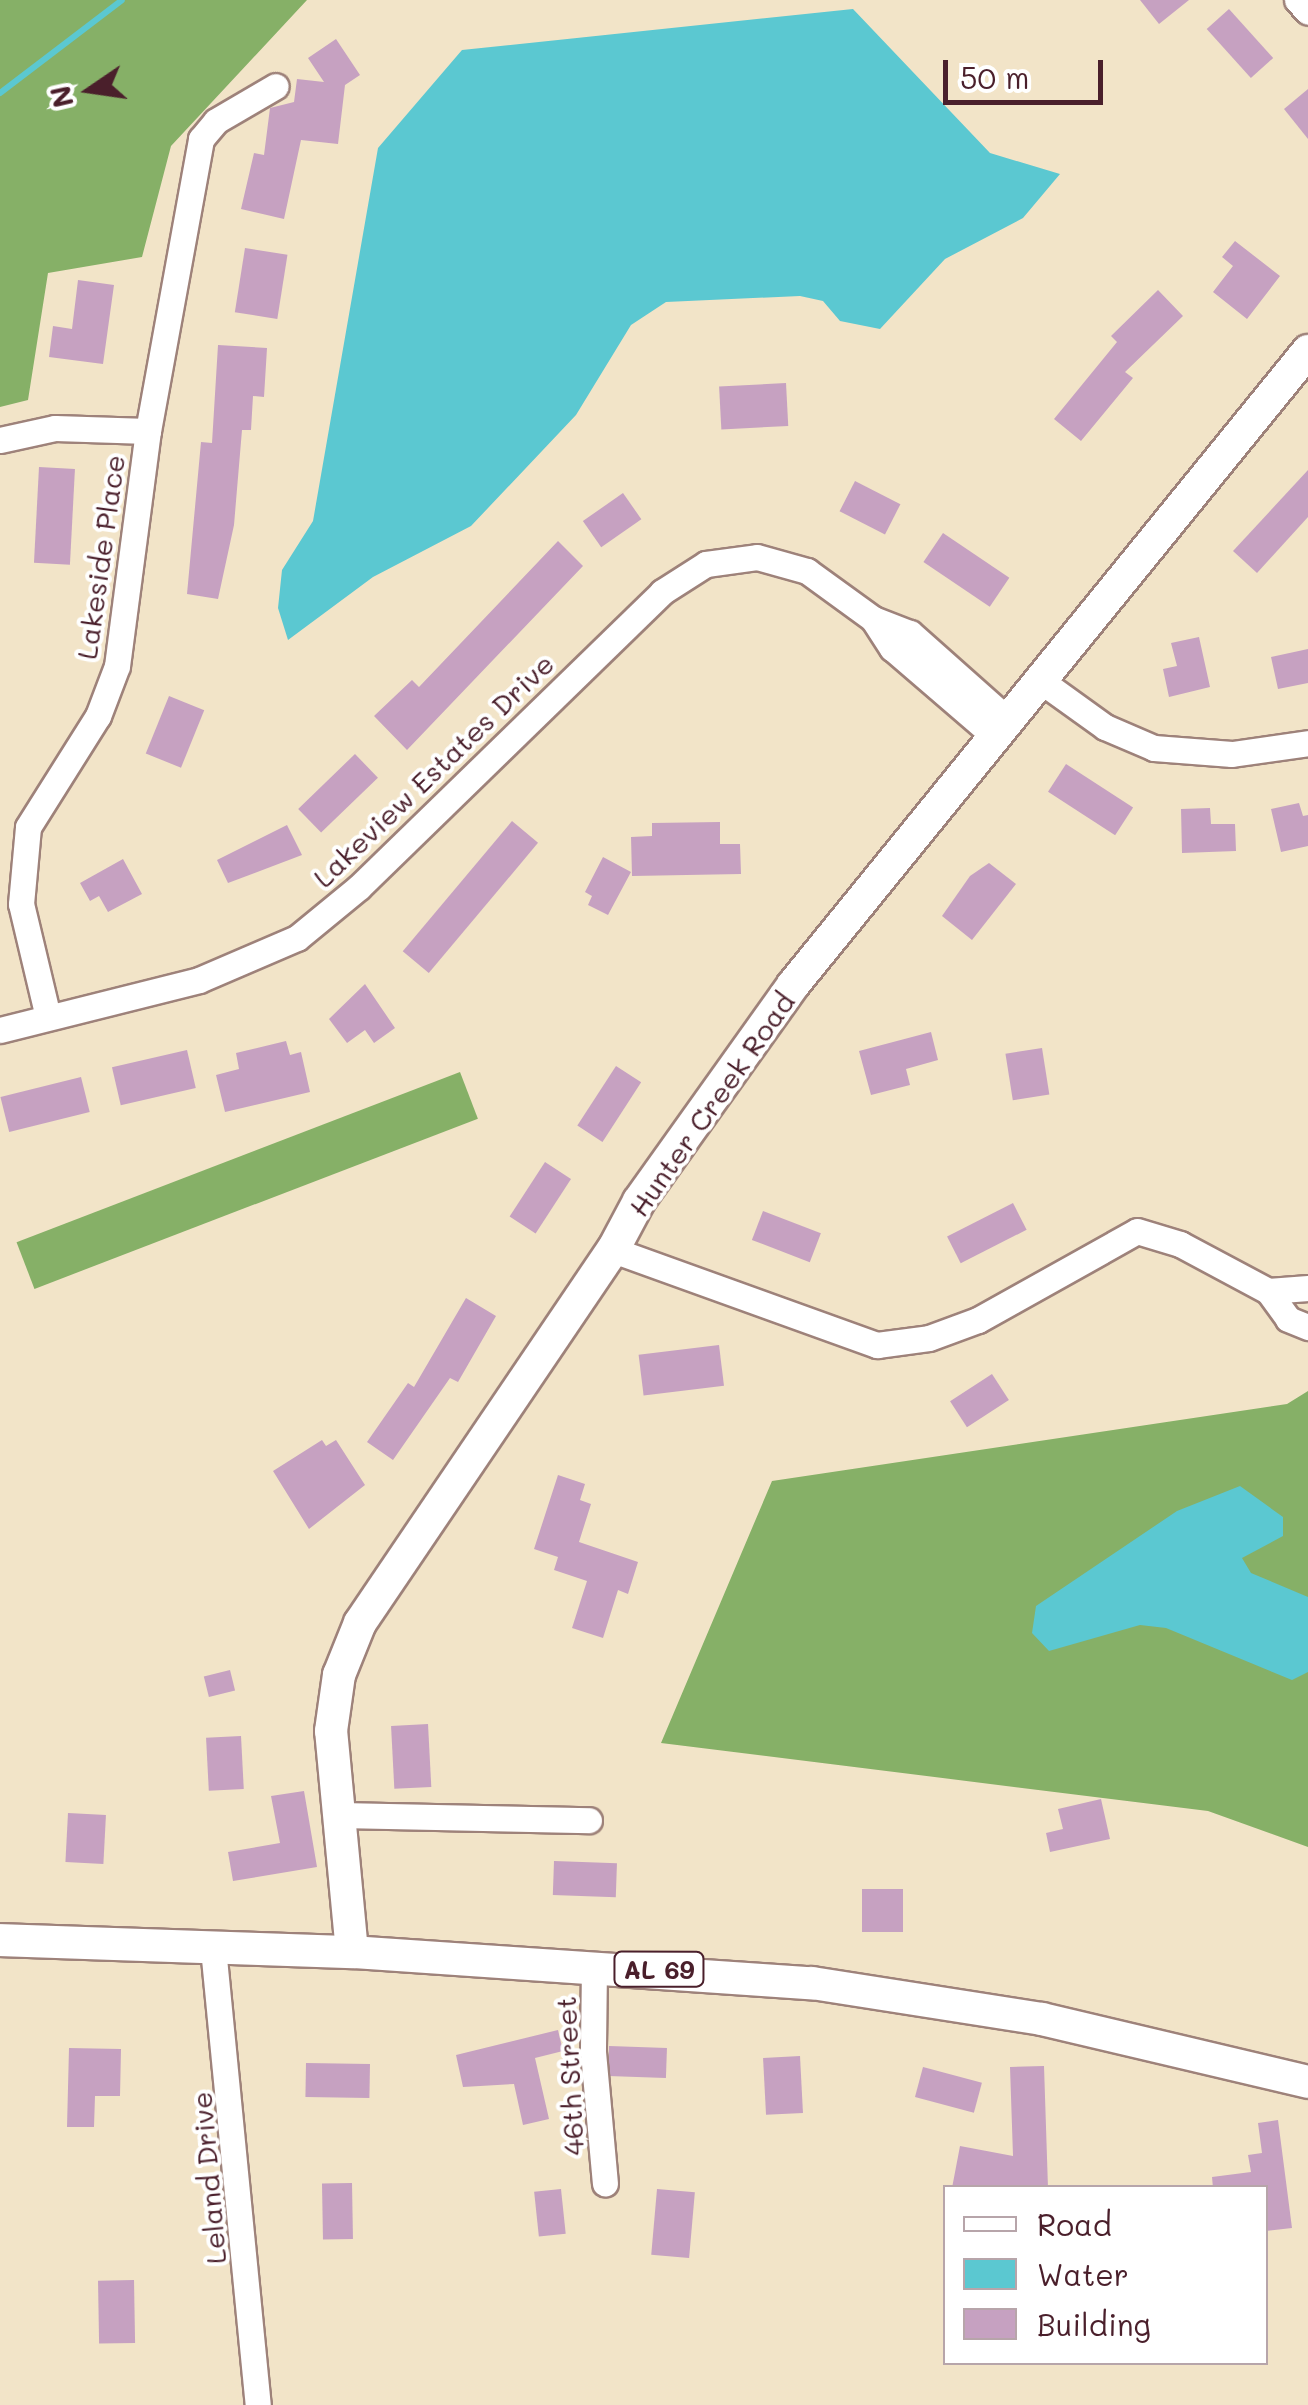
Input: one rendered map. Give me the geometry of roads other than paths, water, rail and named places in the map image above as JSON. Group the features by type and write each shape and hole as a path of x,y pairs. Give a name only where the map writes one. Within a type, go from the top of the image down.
{"main road":[{"name":"Hunter Creek Road","path":"352,1952 334,1704 360,1623 614,1250 639,1201 782,1000 1308,351"},
{"name":"AL 69","path":"0,1940 352,1952 812,1983 1118,2035 1308,2082"}],"street":[{"path":"1297,0 1308,12"},
{"name":"Lakeside Place","path":"48,1017 21,904 22,852 39,802 109,692 148,431 201,139 227,113 276,86"},
{"path":"0,440 56,428 148,431"},
{"name":"Lakeview Estates Drive","path":"0,1030 200,980 297,938 358,887 662,592 706,564 731,557 782,562 830,585 873,618 892,648 1000,727"},
{"path":"1041,680 1105,727 1154,748 1232,754 1308,743"},
{"path":"614,1250 877,1345 929,1338 978,1320 1138,1231 1180,1244 1268,1291 1288,1320 1308,1327"},
{"path":"1268,1291 1308,1288"},
{"path":"342,1815 589,1820"},
{"name":"Leland Drive","path":"213,1948 258,2405"},
{"name":"46th Street","path":"594,1966 593,2052 605,2183"}],"water":[{"path":"853,9 990,153 1060,174 1023,218 945,259 880,329 840,321 823,301 800,296 666,302 631,325 576,415 471,526 373,577 288,640 278,608 282,570 313,521 378,148 462,50"},
{"path":"1240,1486 1283,1517 1283,1536 1242,1558 1251,1573 1308,1597 1308,1672 1292,1680 1166,1628 1140,1625 1049,1651 1032,1633 1036,1606 1177,1511"}],"waterway":[{"path":"0,93 122,0"}]}
